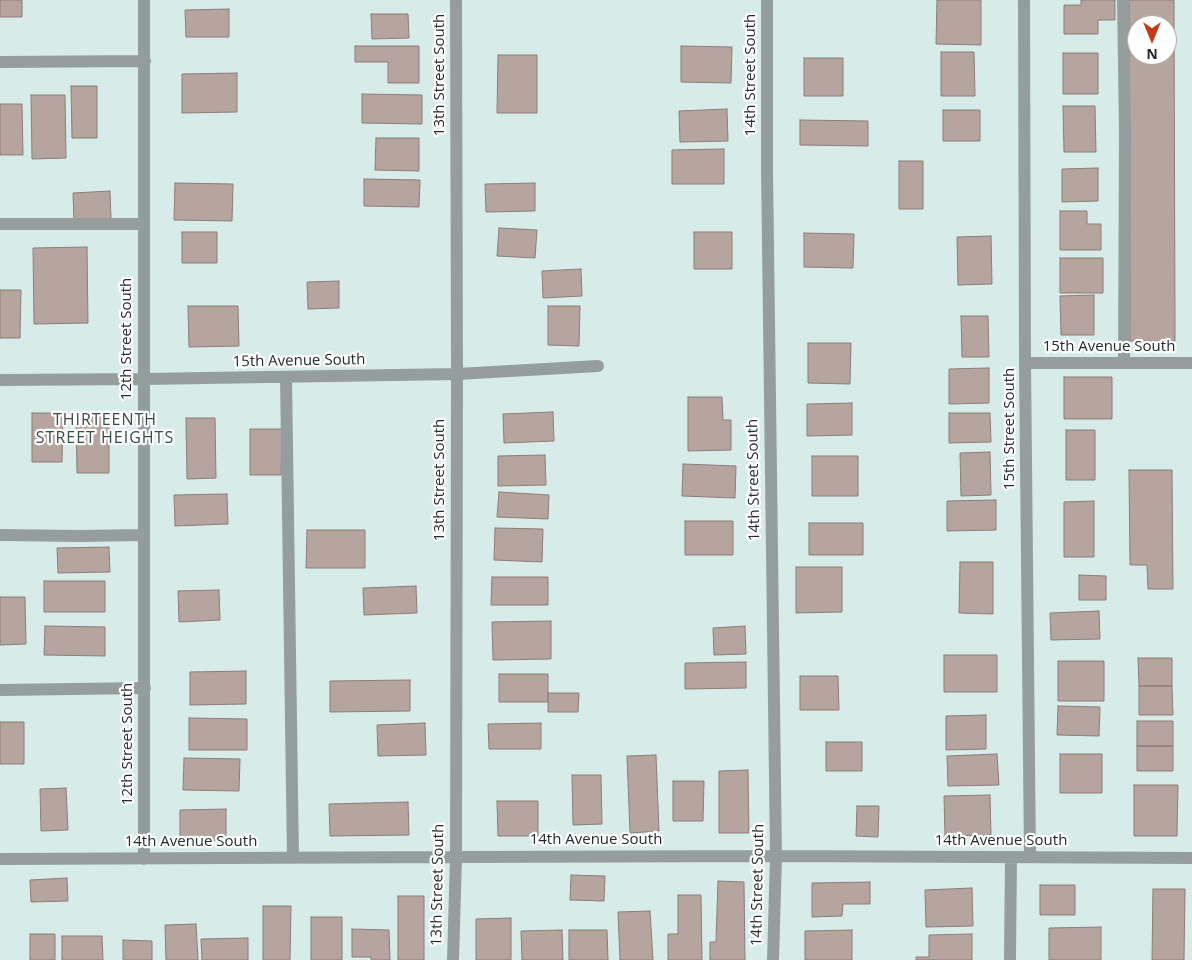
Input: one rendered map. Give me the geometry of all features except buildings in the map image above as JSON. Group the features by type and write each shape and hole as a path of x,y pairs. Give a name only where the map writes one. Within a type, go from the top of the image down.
{"street":[{"name":"12th Street South","path":"144,0 144,859"},
{"name":"13th Street South","path":"453,960 456,857 456,0"},
{"name":"14th Street South","path":"767,0 776,856 773,960"},
{"name":"15th Street South","path":"1024,0 1025,363 1030,858"},
{"path":"1123,0 1125,133 1124,363"},
{"path":"0,62 144,61"},
{"path":"0,224 144,224"},
{"name":"15th Avenue South","path":"1025,363 1192,363"},
{"name":"15th Avenue South","path":"0,380 143,380 457,374 598,366"},
{"path":"286,377 293,858"},
{"path":"0,535 144,535"},
{"path":"0,690 145,688"},
{"name":"14th Avenue South","path":"0,860 776,856 1192,858"},
{"path":"1010,960 1011,857"}],"district":[{"name":"THIRTEENTH STREET HEIGHTS","path":"105,429"}]}
